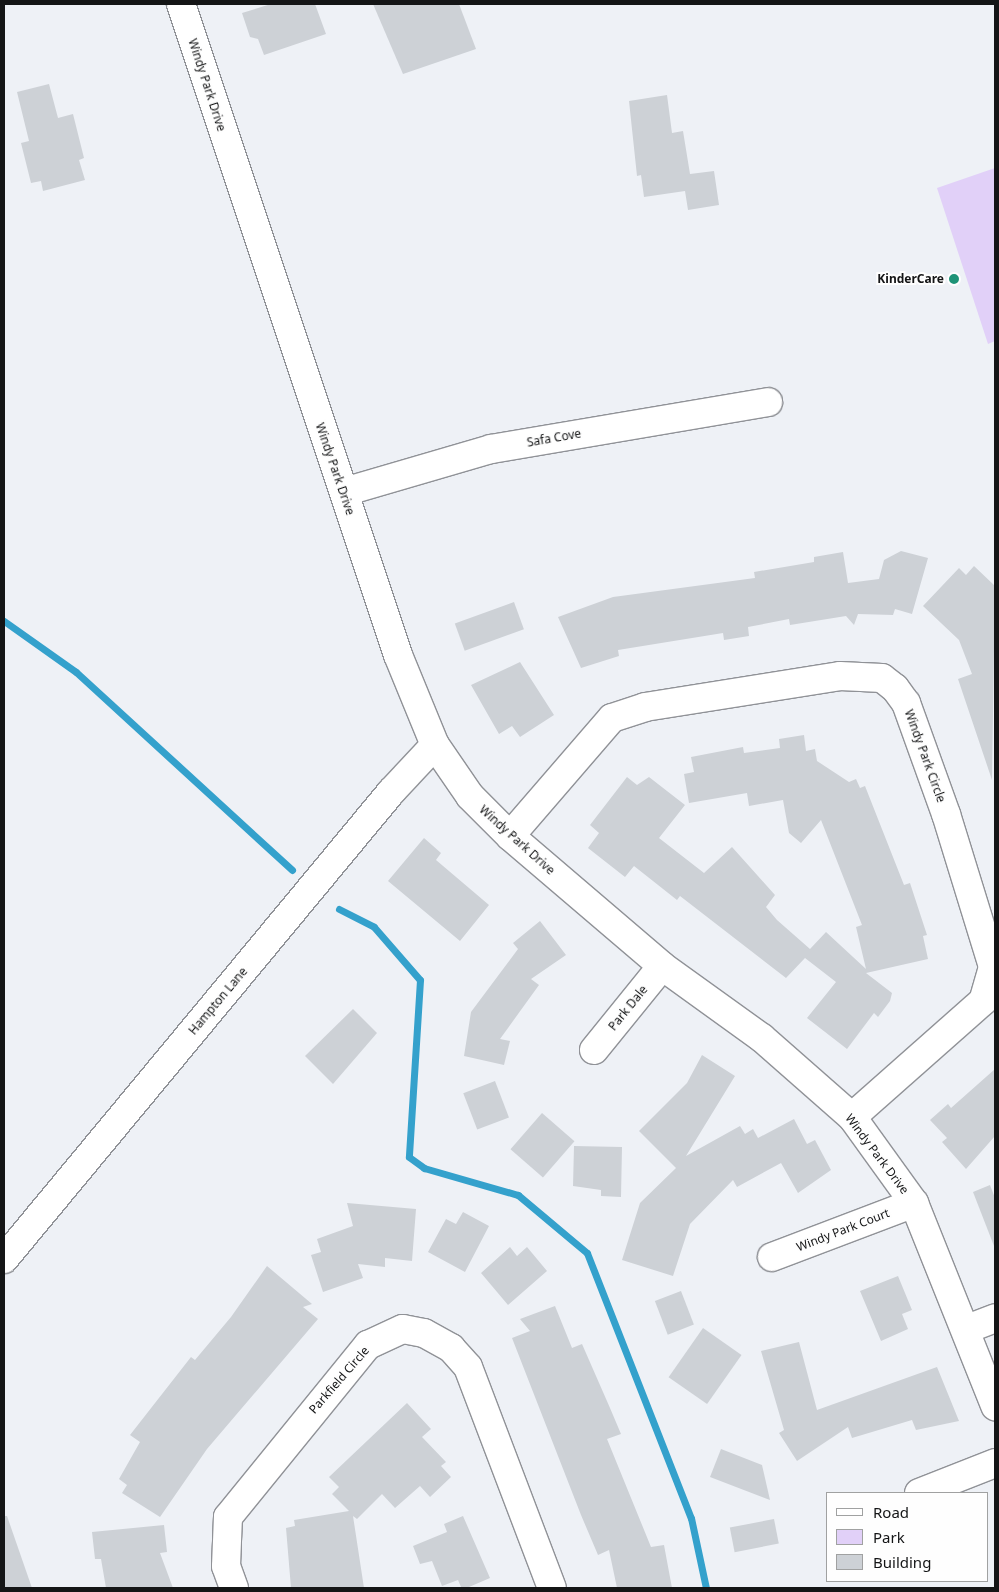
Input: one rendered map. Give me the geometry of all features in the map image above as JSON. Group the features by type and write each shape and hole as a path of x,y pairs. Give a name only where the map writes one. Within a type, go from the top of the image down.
{"street":[{"name":"Windy Park Drive","path":"181,4 398,655 435,745 470,796 510,836 662,966 762,1038 852,1117 914,1203 967,1329 995,1406"},
{"name":"Safa Cove","path":"344,492 491,449 768,402"},
{"name":"Windy Park Circle","path":"510,836 612,718 663,704 840,676 882,678 895,688 906,703 946,814 993,967 983,1001 852,1117"},
{"name":"Hampton Lane","path":"4,1259 390,792 435,745"},
{"name":"Park Dale","path":"594,1050 662,966"},
{"name":"Windy Park Court","path":"772,1257 914,1203"},
{"path":"967,1329 995,1318"},
{"name":"Parkfield Circle","path":"234,1588 226,1566 225,1530 235,1506 368,1344 403,1329 424,1333 451,1348 468,1366 552,1588"},
{"path":"921,1492 995,1463"}],"green space":[{"path":"995,168 995,341 988,344 937,188"}],"building":[{"path":"271,4 315,4 326,34 264,55 258,39 250,37 242,13"},
{"path":"373,4 459,4 476,49 403,74"},
{"path":"49,84 58,118 73,114 84,158 79,160 85,180 43,191 41,181 31,183 21,143 29,141 17,92"},
{"path":"667,95 672,133 683,131 690,174 714,171 719,205 688,210 685,191 644,197 641,175 637,176 629,101"},
{"path":"901,551 928,558 912,614 895,609 893,615 858,614 854,625 846,616 790,625 789,619 748,627 749,636 724,640 723,633 618,650 619,656 581,668 558,617 613,597 755,578 754,572 814,562 814,557 843,552 848,583 879,579 884,560"},
{"path":"974,566 995,586 992,780 958,679 972,674 959,640 923,606 959,568 966,575"},
{"path":"514,602 524,629 465,651 455,624"},
{"path":"520,662 554,715 520,737 512,726 499,734 471,685"},
{"path":"804,735 806,751 815,749 817,761 849,782 856,779 860,788 865,786 904,885 910,883 927,935 923,936 928,959 866,973 892,993 890,1001 878,1017 874,1013 847,1049 807,1018 836,982 805,958 786,978 680,896 677,900 634,866 625,877 588,848 599,833 590,825 627,777 637,785 649,777 685,805 659,838 704,873 732,847 775,895 766,907 777,920 810,949 826,932 866,969 856,927 862,925 821,820 801,843 789,833 783,800 749,806 747,793 689,803 684,774 694,772 691,757 743,747 744,753 780,748 779,739"},
{"path":"424,838 441,853 436,860 489,905 460,941 388,881"},
{"path":"540,921 566,955 531,979 539,985 500,1039 510,1041 504,1065 464,1056 471,1012 518,949 513,943"},
{"path":"353,1009 377,1033 333,1084 305,1056"},
{"path":"702,1055 735,1076 686,1156 740,1126 745,1134 753,1129 758,1138 794,1119 807,1144 815,1140 831,1170 798,1193 781,1163 737,1187 733,1180 690,1224 673,1276 622,1260 640,1203 676,1168 639,1131 687,1083"},
{"path":"995,1069 995,1136 966,1169 942,1142 947,1138 930,1120 948,1104 951,1108"},
{"path":"495,1081 509,1117 477,1130 463,1093"},
{"path":"542,1113 574,1141 543,1177 511,1149"},
{"path":"574,1146 622,1147 621,1197 601,1196 601,1190 573,1186"},
{"path":"990,1185 995,1198 994,1246 973,1192"},
{"path":"347,1203 416,1209 412,1261 385,1258 385,1267 358,1264 363,1278 323,1292 311,1255 321,1252 317,1239 353,1226"},
{"path":"463,1212 489,1226 465,1272 428,1252 446,1219 456,1224"},
{"path":"510,1247 517,1256 527,1247 547,1271 508,1305 481,1273"},
{"path":"267,1266 312,1304 303,1307 318,1319 207,1449 160,1517 122,1493 127,1485 119,1479 140,1442 130,1435 191,1357 195,1360 231,1317"},
{"path":"898,1276 912,1310 902,1314 908,1329 881,1341 860,1291"},
{"path":"681,1291 694,1325 668,1335 655,1301"},
{"path":"555,1306 572,1348 582,1344 621,1434 607,1439 651,1547 664,1545 672,1588 617,1588 609,1550 598,1555 581,1515 512,1338 530,1331 520,1319"},
{"path":"703,1328 742,1355 707,1404 669,1377"},
{"path":"799,1342 817,1410 937,1367 959,1421 916,1430 912,1420 852,1438 848,1427 797,1461 779,1433 784,1430 761,1351"},
{"path":"407,1403 431,1429 422,1437 446,1462 441,1466 451,1477 430,1497 420,1486 395,1508 382,1494 357,1519 353,1516 364,1588 291,1588 286,1528 295,1526 294,1520 349,1511 332,1494 339,1487 329,1477"},
{"path":"721,1449 762,1465 770,1500 710,1477"},
{"path":"4,1516 7,1516 32,1588 4,1588"},
{"path":"463,1516 490,1578 469,1587 461,1587 458,1580 442,1586 432,1561 420,1564 413,1546 447,1532 444,1524"},
{"path":"774,1519 779,1544 735,1552 730,1528"},
{"path":"164,1525 167,1552 160,1553 173,1588 106,1588 101,1559 95,1559 92,1532"}],"waterway":[{"path":"4,621 76,672 292,870"},
{"path":"339,909 374,927 420,980 409,1157 424,1168 518,1195 587,1253 691,1518 706,1588"}],"place":[{"name":"KinderCare","path":"954,279"}]}
